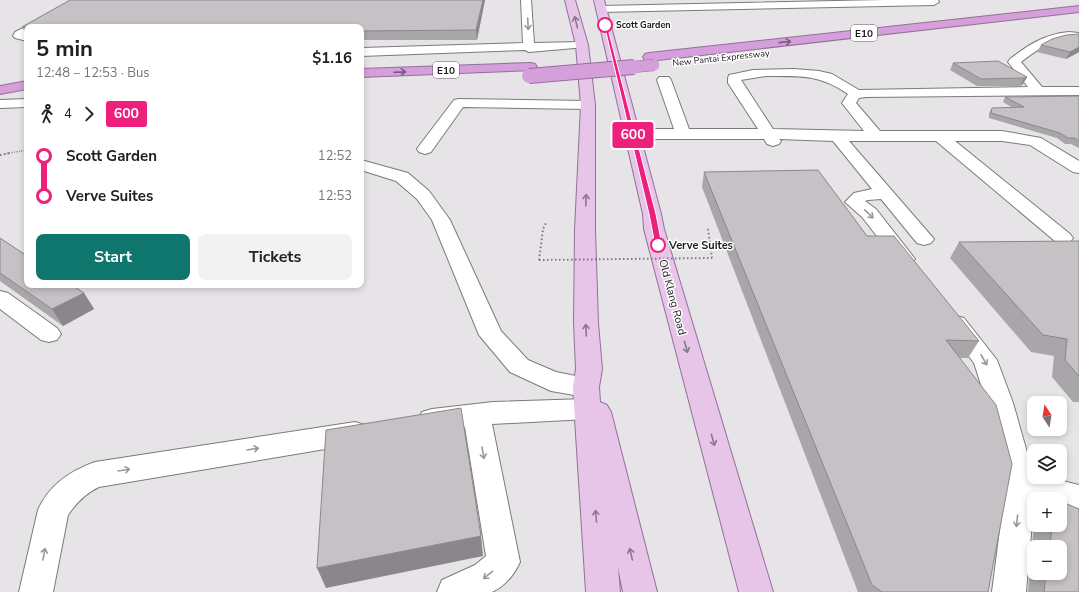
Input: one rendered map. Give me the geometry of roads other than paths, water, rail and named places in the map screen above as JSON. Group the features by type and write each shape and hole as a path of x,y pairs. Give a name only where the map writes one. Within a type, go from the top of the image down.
{"highway":[{"name":"New Pantai Expressway","path":"652,61 1079,9"},
{"name":"New Pantai Expressway","path":"364,83 652,61 1079,17"},
{"name":"New Pantai Expressway","path":"364,73 530,71"},
{"path":"0,78 24,76"},
{"path":"0,87 24,85"},
{"path":"0,90 24,86"}],"main road":[{"path":"570,0 582,45 588,106 585,238 587,388 603,592"},
{"name":"Old Klang Road","path":"600,5 658,243 758,585"},
{"path":"587,388 640,592"}],"street":[{"path":"526,0 529,48"},
{"path":"600,5 934,2 933,0"},
{"path":"24,31 19,34 19,36 24,37"},
{"path":"1038,91 1014,62 1041,42 1052,37 1068,34 1079,36"},
{"path":"364,52 529,48 582,45"},
{"path":"364,56 507,52 529,48"},
{"path":"771,137 735,83 734,78 740,75 762,73 809,73 828,78 858,94"},
{"path":"664,80 683,134"},
{"path":"876,136 849,103 850,98 858,94 1079,91"},
{"path":"0,104 24,103"},
{"path":"425,149 459,103 588,106"},
{"path":"633,137 683,134 812,140 832,136 1002,136 1035,141 1079,168"},
{"path":"832,136 924,239"},
{"path":"940,136 1063,238"},
{"path":"633,137 771,137"},
{"path":"364,166 402,177 423,195 441,220 491,335 519,366 551,381 587,388"},
{"path":"885,194 861,196 854,202 869,213 918,274"},
{"path":"0,298 49,334"},
{"path":"942,305 985,360 1000,403 1021,483 1009,592"},
{"path":"408,424 477,415 587,388"},
{"path":"454,592 487,577 503,562 477,415"},
{"path":"36,592 53,510 63,497 80,482 95,475 377,429"},
{"path":"1021,483 1079,499"}],"place":[{"name":"Scott Garden","path":"605,25"},
{"name":"Verve Suites","path":"658,245"}]}
